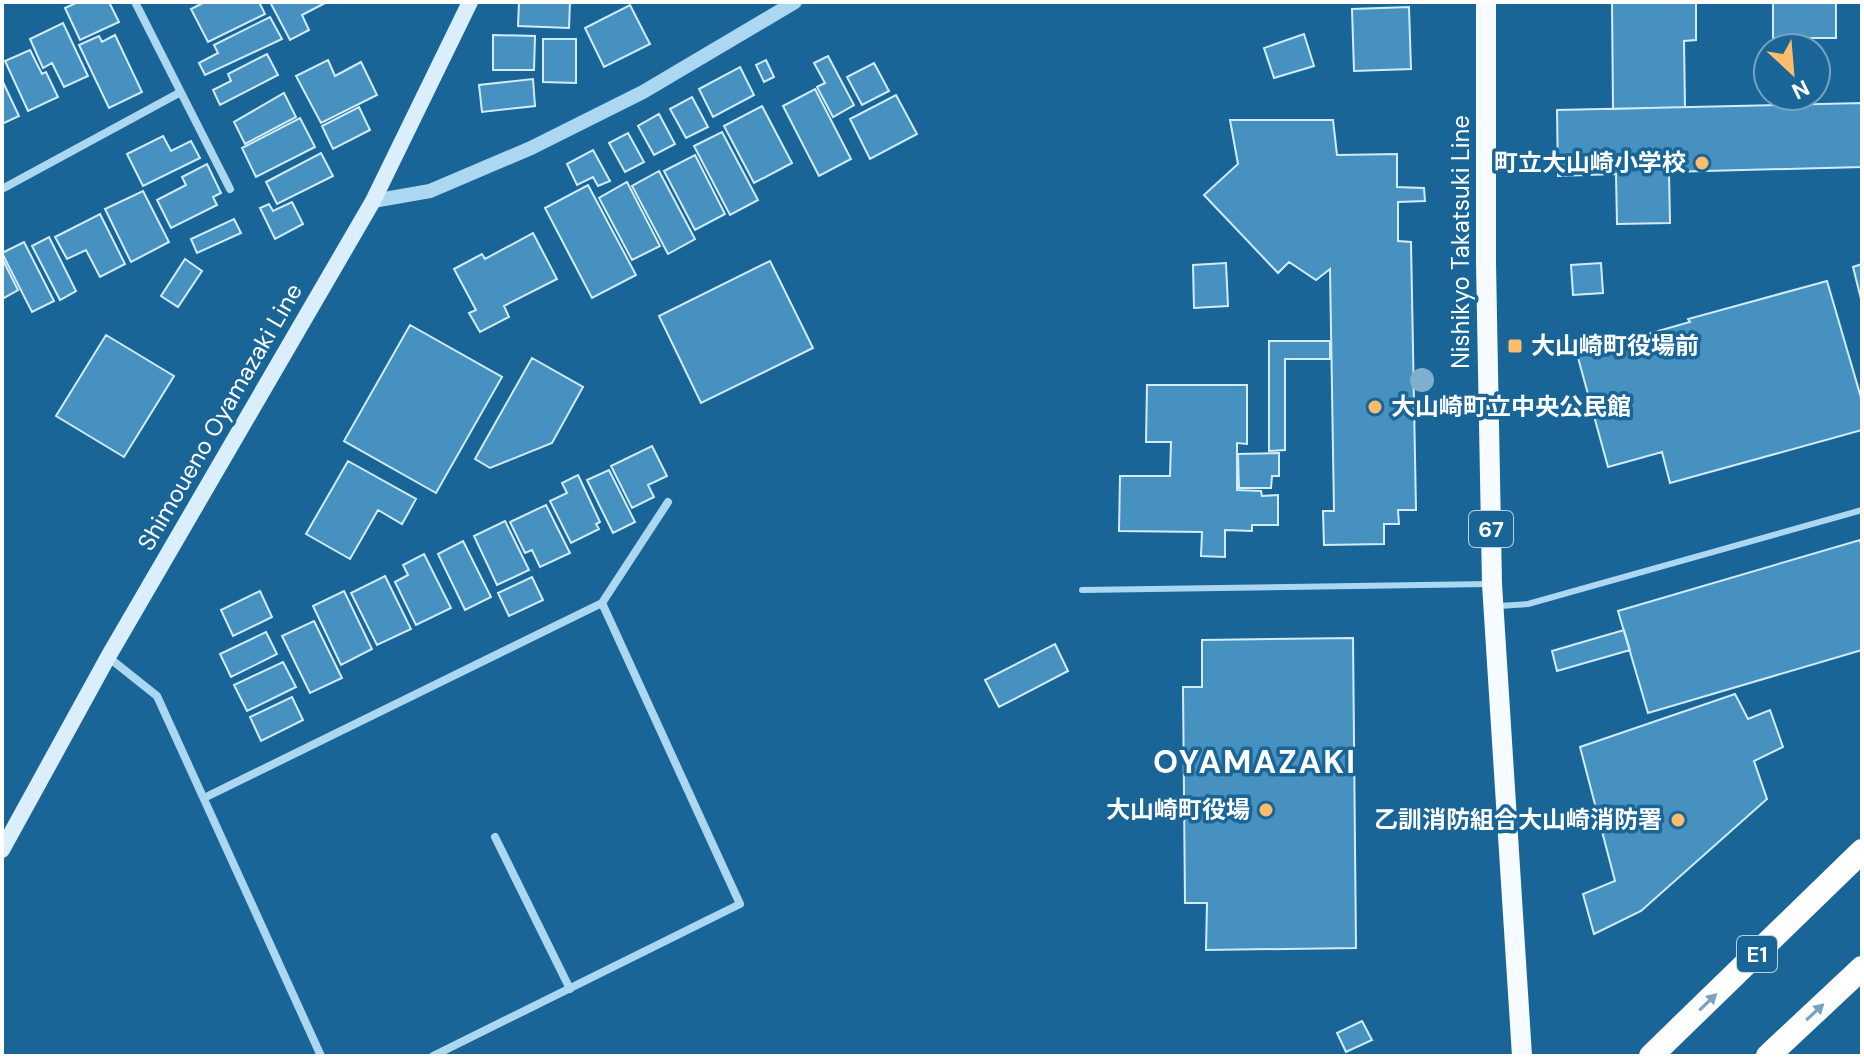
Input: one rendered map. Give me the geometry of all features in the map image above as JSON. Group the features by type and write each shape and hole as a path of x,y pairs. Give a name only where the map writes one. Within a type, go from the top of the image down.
{"highway":[{"name":"E1","path":"1651,1056 1862,851"},
{"path":"1768,1056 1862,968"}],"main road":[{"name":"Shimoueno Oyamazaki Line","path":"2,850 108,657 373,201 470,2"},
{"name":"Nishikyo Takatsuki Line","path":"1486,2 1486,263 1492,584 1522,1056"}],"street":[{"path":"135,2 230,189"},
{"path":"373,201 430,191 531,148 643,92 795,2"},
{"path":"2,189 179,93"},
{"path":"204,798 602,603 668,502"},
{"path":"433,1056 740,904 602,603"},
{"path":"108,657 157,696 321,1056"},
{"path":"495,837 570,989"}],"lane":[{"path":"1494,607 1528,604 1862,510"},
{"path":"1082,590 1492,584"}],"building":[{"path":"78,2 109,2 119,22 80,40 65,8"},
{"path":"205,2 259,2 265,14 208,42 191,9"},
{"path":"270,2 327,2 302,15 309,30 290,40"},
{"path":"519,2 570,2 569,28 518,26"},
{"path":"1612,2 1696,2 1696,40 1684,41 1685,107 1613,109"},
{"path":"1773,2 1836,2 1836,38 1832,38 1832,32 1773,32"},
{"path":"630,5 650,44 604,67 585,28"},
{"path":"1409,7 1411,69 1354,71 1352,9"},
{"path":"270,17 282,39 205,75 199,63 218,53 214,45"},
{"path":"63,23 88,76 64,87 52,63 43,68 30,39"},
{"path":"1304,34 1314,66 1274,78 1264,48"},
{"path":"115,35 142,92 109,108 79,45 99,36 102,42"},
{"path":"493,35 535,36 534,70 493,70"},
{"path":"543,39 576,39 576,83 543,82"},
{"path":"30,50 42,74 46,72 58,97 28,111 5,61"},
{"path":"267,54 278,75 220,105 213,90 231,81 228,74"},
{"path":"828,56 854,105 833,117 817,87 825,83 814,63"},
{"path":"328,60 335,76 361,62 377,95 321,123 296,76"},
{"path":"766,60 774,77 764,82 756,65"},
{"path":"874,63 889,91 862,105 847,77"},
{"path":"740,67 754,95 713,117 699,89"},
{"path":"533,79 535,106 482,112 479,85"},
{"path":"2,80 19,116 2,124"},
{"path":"815,89 851,159 819,176 783,106"},
{"path":"284,93 296,117 245,144 234,122"},
{"path":"896,95 917,134 870,159 850,119"},
{"path":"692,97 708,127 686,138 670,109"},
{"path":"1862,103 1862,167 1669,172 1670,223 1617,224 1616,174 1558,176 1557,110 1752,106 1752,112 1832,112 1832,104"},
{"path":"762,106 792,163 754,183 724,126"},
{"path":"359,107 370,130 333,149 322,126"},
{"path":"659,114 675,144 654,155 638,126"},
{"path":"300,118 315,147 256,177 242,148"},
{"path":"1230,120 1333,120 1337,155 1397,154 1397,187 1424,188 1425,201 1398,202 1398,241 1411,242 1416,510 1398,510 1399,524 1384,524 1384,544 1324,545 1323,511 1334,511 1330,269 1316,280 1289,262 1278,273 1204,195 1238,164"},
{"path":"722,132 758,200 730,215 694,146"},
{"path":"628,133 644,162 625,172 609,143"},
{"path":"163,136 171,151 191,141 200,158 143,186 127,154"},
{"path":"593,150 610,181 598,186 593,177 577,185 567,164"},
{"path":"321,153 333,176 277,204 266,182"},
{"path":"695,155 725,214 695,230 664,171"},
{"path":"207,164 221,193 213,197 217,205 171,228 157,200 186,185 182,177"},
{"path":"659,171 695,239 668,254 632,186"},
{"path":"627,182 660,246 632,260 599,198"},
{"path":"588,185 636,275 592,298 545,208"},
{"path":"143,191 169,242 131,262 105,209"},
{"path":"292,202 303,224 275,239 260,208 269,204 273,211"},
{"path":"100,214 125,264 100,277 86,250 67,259 55,237"},
{"path":"234,219 241,233 197,253 191,239"},
{"path":"533,233 557,279 504,306 509,317 480,332 469,313 476,310 454,269 482,254 485,259"},
{"path":"49,237 76,291 60,300 32,246"},
{"path":"24,242 54,301 32,312 2,253"},
{"path":"2,258 18,290 2,299"},
{"path":"185,259 202,271 178,307 161,296"},
{"path":"770,261 813,348 701,403 659,316"},
{"path":"1226,263 1228,306 1194,308 1193,265"},
{"path":"1601,263 1603,293 1573,295 1571,265"},
{"path":"1862,264 1862,303 1853,267"},
{"path":"1827,281 1862,401 1862,430 1670,483 1662,452 1608,467 1577,354 1690,322 1688,319"},
{"path":"410,325 502,377 436,493 344,441"},
{"path":"106,335 174,376 124,457 56,416"},
{"path":"1269,341 1330,341 1330,359 1285,359 1285,450 1269,451"},
{"path":"532,358 583,387 552,443 490,468 475,459"},
{"path":"1147,385 1247,385 1247,444 1237,443 1237,490 1261,491 1262,496 1278,495 1278,525 1252,525 1252,531 1225,530 1225,557 1201,556 1202,532 1119,531 1120,476 1170,476 1171,442 1146,442"},
{"path":"652,446 667,476 648,485 654,497 632,508 611,466"},
{"path":"1279,453 1279,476 1272,476 1271,488 1239,488 1238,454"},
{"path":"348,461 416,499 402,524 378,510 350,559 306,534"},
{"path":"609,470 635,522 613,533 587,480"},
{"path":"578,475 600,522 596,524 599,529 571,543 550,501 567,493 562,483"},
{"path":"546,505 570,553 540,567 532,550 525,553 510,522"},
{"path":"505,521 529,570 497,585 474,536"},
{"path":"1860,540 1862,650 1648,713 1618,611"},
{"path":"463,541 491,597 465,610 438,554"},
{"path":"424,554 451,608 416,625 395,582 408,575 403,565"},
{"path":"385,576 411,629 377,645 351,593"},
{"path":"532,577 543,600 509,616 498,593"},
{"path":"260,591 272,617 233,636 221,610"},
{"path":"344,591 372,649 341,665 313,606"},
{"path":"314,621 342,678 310,693 282,636"},
{"path":"1624,630 1630,650 1557,671 1552,651"},
{"path":"266,632 277,654 231,677 220,654"},
{"path":"1353,638 1356,948 1206,950 1207,903 1185,903 1183,687 1202,687 1202,640"},
{"path":"1055,644 1068,671 999,707 985,680"},
{"path":"283,662 296,687 247,711 234,685"},
{"path":"1735,694 1748,719 1770,710 1783,747 1754,761 1767,799 1641,911 1594,934 1583,894 1615,881 1580,747"},
{"path":"292,697 303,720 261,741 250,717"},
{"path":"1362,1021 1372,1040 1346,1052 1337,1033"}],"place":[{"name":"町立大山崎小学校","path":"1702,163"},
{"name":"大山崎町役場前","path":"1515,346"},
{"name":"大山崎町立中央公民館","path":"1375,407"},
{"name":"大山崎町役場","path":"1266,810"},
{"name":"乙訓消防組合大山崎消防署","path":"1678,820"}],"district":[{"name":"OYAMAZAKI","path":"1255,762"}]}
